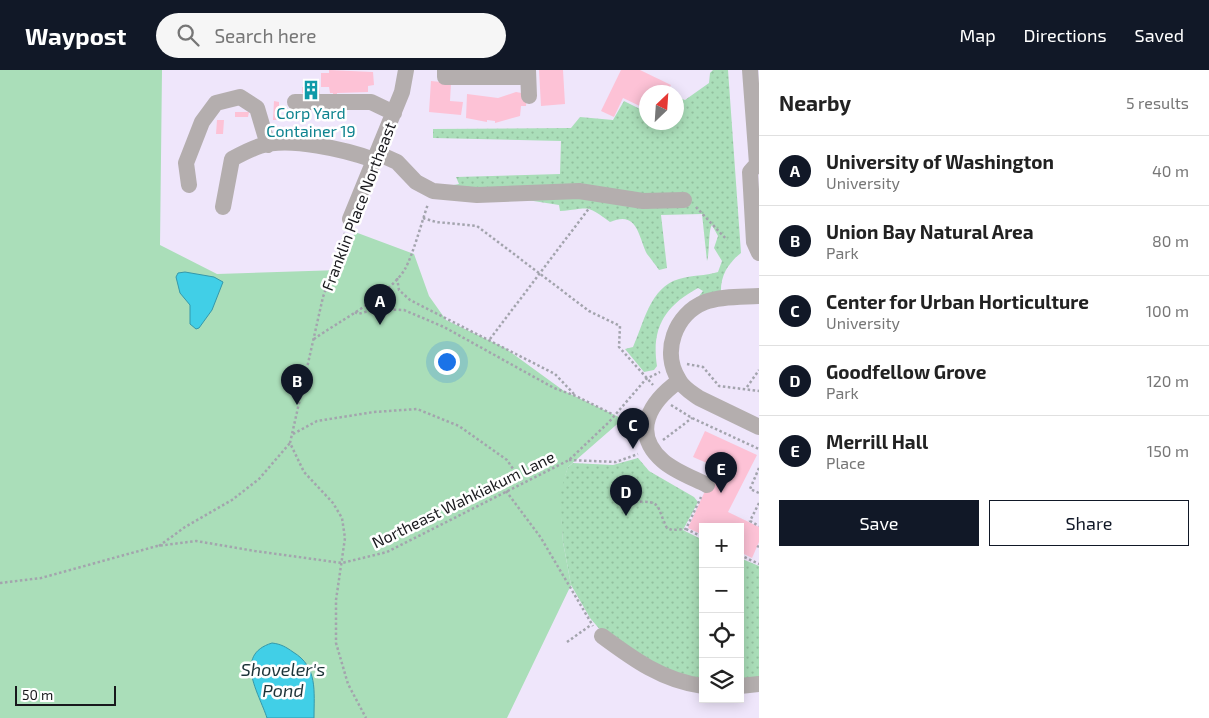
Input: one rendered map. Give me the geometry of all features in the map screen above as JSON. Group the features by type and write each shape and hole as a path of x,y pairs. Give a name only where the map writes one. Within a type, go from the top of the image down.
{"street":[{"name":"Franklin Place Northeast","path":"350,219 402,92 406,70"},
{"path":"445,70 445,77 528,73 529,96"},
{"path":"750,70 758,165 750,172 754,242 759,253"},
{"path":"189,185 186,163 202,122 216,103 240,97 257,108 268,144"},
{"path":"295,102 371,102 394,113"},
{"path":"223,207 232,159 262,145 302,143 397,162 416,182 433,191 477,195 597,192 643,201 684,200"},
{"path":"759,296 706,302 686,314 679,323 671,344 671,355 680,373 699,398 759,427"},
{"path":"680,373 650,411 647,429 651,446 664,462 707,485"},
{"path":"597,630 642,665 661,675 699,685"},
{"path":"744,686 759,684"}],"path":[{"path":"313,339 355,312 387,288 405,269 433,191"},
{"path":"490,339 589,210 597,192"},
{"path":"684,200 700,210 727,240"},
{"path":"423,218 436,222 477,226 589,311 620,326 619,347"},
{"name":"Franklin Place Northeast","path":"290,443 323,298 350,219"},
{"path":"397,278 399,290 410,300 556,374 576,396"},
{"path":"355,312 358,314 376,310 404,310 444,327 554,388 576,396 614,416"},
{"path":"680,373 694,364 704,367 719,386 747,387 759,391"},
{"name":"Northeast Wahkiakum Lane","path":"0,583 41,578 157,546 196,541 255,552 342,563 386,552 569,460 614,416 646,379 666,370"},
{"path":"747,387 759,370"},
{"path":"293,434 317,421 374,412 417,410 459,426 507,460 522,482"},
{"path":"569,460 616,462 633,457 675,432 692,418"},
{"path":"157,546 184,527 232,500 252,484 290,443 304,472 333,503 342,518 344,538 336,600 336,643 348,684 366,718"},
{"path":"759,468 750,489 759,493"},
{"path":"686,529 707,485"},
{"path":"506,491 541,538 597,630 567,642"},
{"path":"635,502 653,502 657,504 669,529 686,529 699,535"},
{"path":"759,503 750,521 759,526"},
{"path":"744,557 759,564"}],"shaded area":[{"path":"0,70 759,70 759,718 0,718"}],"green space":[{"path":"0,70 162,70 160,245 217,274 340,270 355,232 414,254 429,296 446,320 505,348 564,391 623,419 568,467 560,493 563,542 571,585 507,718 0,718"},
{"path":"713,70 728,70 741,253 725,271 721,294 696,300 703,291 698,288 677,302 669,311 663,320 656,340 657,366 654,370 644,372 625,349 633,347 649,307 661,290 669,283 679,279 718,272 722,261 714,248 718,236 712,225 707,261 702,214 661,215 667,268 659,270 647,254 636,227 626,219 610,222 591,210 560,211 559,205 443,187 459,184 456,177 560,174 561,141 433,138 433,129 571,128 580,117 613,120 624,101 639,108 639,130 684,130 684,100 709,83 710,73"},
{"path":"638,458 649,471 694,497 698,502 683,530 699,538 699,678 671,672 602,632 590,618 571,585 563,542 559,493 568,467 573,463 613,465"},
{"path":"744,560 759,566 759,678 744,680"}],"water":[{"path":"185,272 214,277 223,282 212,310 199,328 196,329 190,324 190,305 180,293 176,277 178,273"},
{"name":"Shoveler's Pond","path":"272,643 281,645 301,658 311,672 314,689 314,718 267,718 255,686 251,665 254,656 260,649"}],"building":[{"path":"329,70 373,72 374,85 368,86 368,92 337,93 337,96 333,96 333,93 330,93 329,87 321,87 321,73 329,73"},
{"path":"539,70 563,70 565,104 541,106"},
{"path":"621,70 640,70 671,85 639,85 639,106 623,98 614,117 601,111"},
{"path":"431,81 451,83 450,101 463,102 461,115 429,112"},
{"name":"Corp Yard Container 19","path":"302,87 319,87 320,94 311,97 302,93"},
{"path":"516,92 527,94 526,106 521,106 520,116 495,123 495,121 487,120 487,122 466,118 467,94 498,98"},
{"path":"274,101 279,102 279,120 273,120"},
{"path":"235,112 249,112 248,117 235,117"},
{"path":"217,120 224,120 223,134 216,134"},
{"path":"705,431 757,455 728,512 759,527 759,542 752,558 744,554 744,523 699,523 699,533 688,528 716,467 693,457"}],"place":[{"name":"Corp Yard Container 19","path":"311,90"},
{"name":"University of Washington","path":"380,325"},
{"name":"Union Bay Natural Area","path":"297,405"},
{"name":"Center for Urban Horticulture","path":"633,449"},
{"name":"Merrill Hall","path":"721,493"},
{"name":"Goodfellow Grove","path":"626,516"}]}
